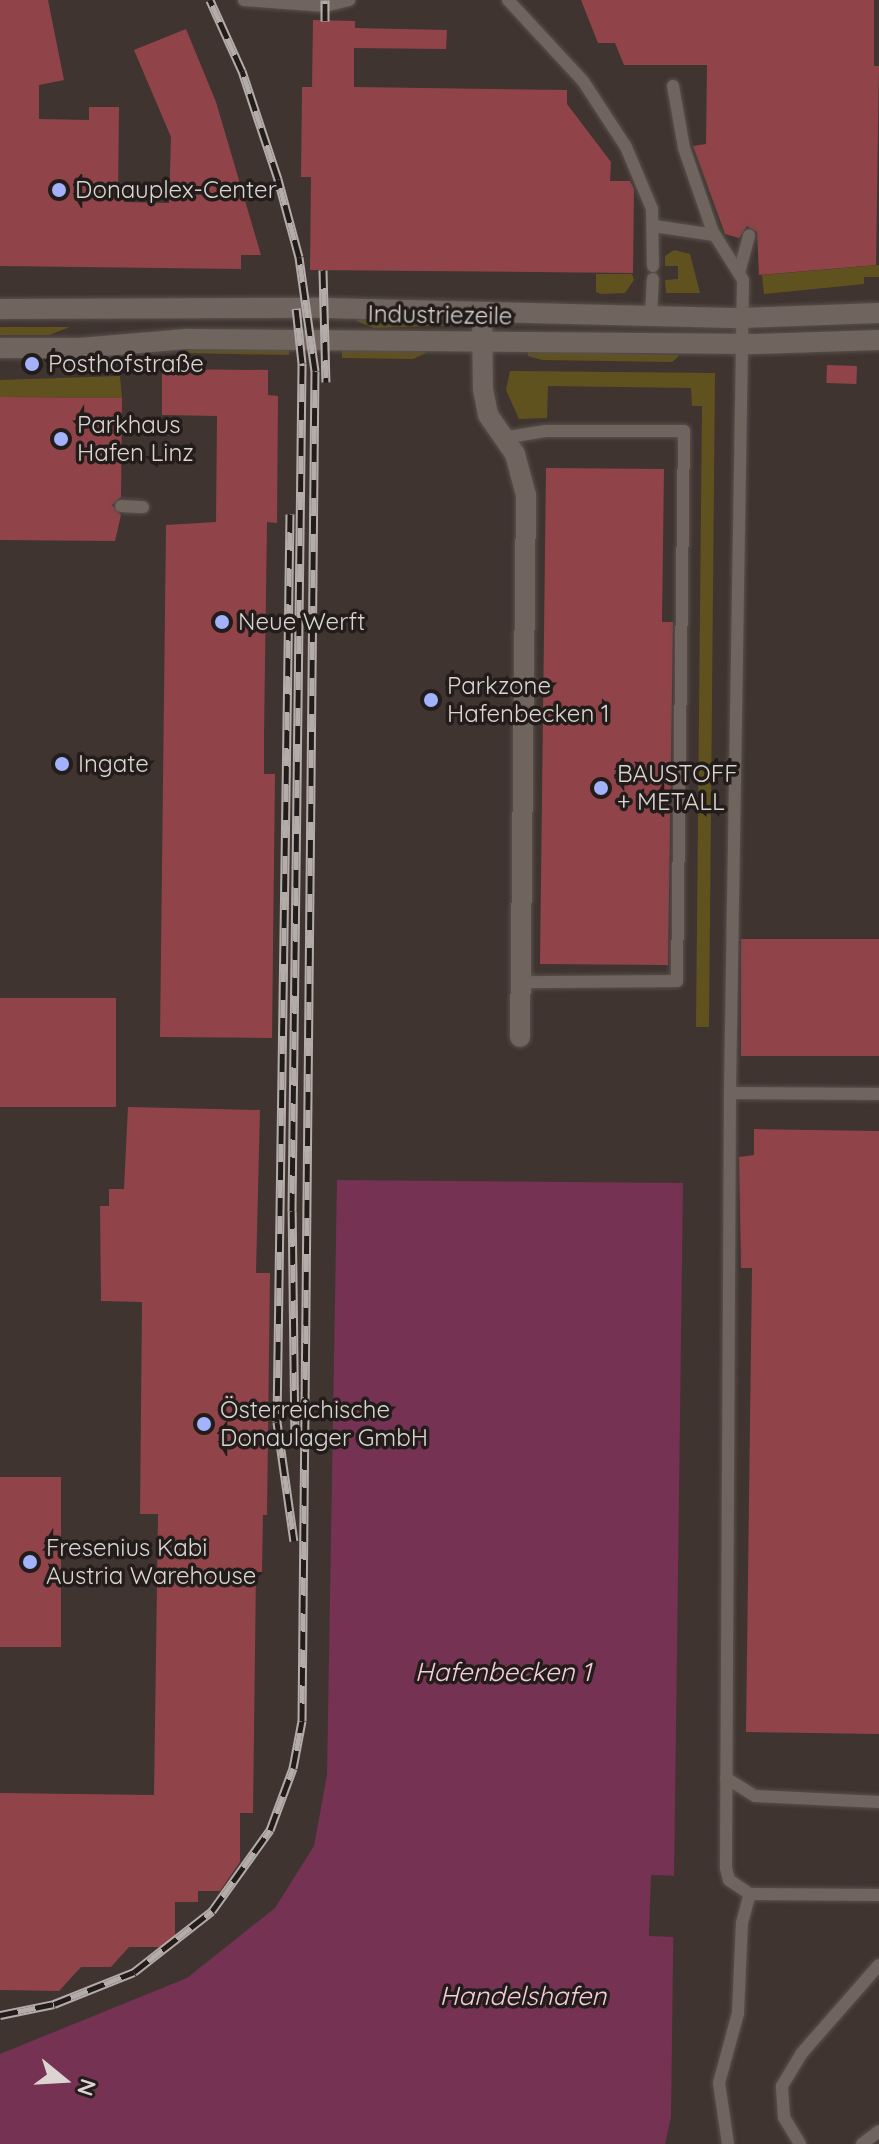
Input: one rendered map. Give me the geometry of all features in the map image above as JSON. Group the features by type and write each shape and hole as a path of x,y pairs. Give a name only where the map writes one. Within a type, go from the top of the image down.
{"main road":[{"name":"Industriezeile","path":"0,309 482,312 742,318 879,313"},
{"path":"482,312 483,389 488,415 515,454 526,495 520,1037"},
{"path":"651,315 651,342"},
{"name":"Industriezeile","path":"0,348 187,339 742,344 879,340"}],"lane":[{"path":"244,0 325,6 349,0"},
{"path":"508,0 560,53 605,111 640,174 654,226 651,315"},
{"path":"673,86 684,148 714,235 739,273"},
{"path":"654,226 714,235"},
{"path":"749,235 739,273 742,344 730,1093 726,1868 729,1880 750,1894 879,1895"},
{"path":"502,438 545,431 684,431 677,981 521,982"},
{"path":"121,506 143,507"},
{"path":"730,1093 879,1094"},
{"path":"726,1778 755,1796 879,1802"},
{"path":"728,2144 719,2083 738,2013 742,1923 750,1894"},
{"path":"800,2144 784,2117 782,2086 801,2054 879,1965"},
{"path":"862,2144 879,2131"}],"shaded area":[{"path":"674,250 690,254 700,293 666,293 665,280 678,279 678,266 665,266 665,256"},
{"path":"879,265 879,277 864,277 864,284 764,294 762,275"},
{"path":"596,274 632,274 634,280 625,293 601,294 596,292"},
{"path":"455,320 462,325 374,328 356,321"},
{"path":"0,327 70,327 49,335 0,335"},
{"path":"191,349 289,350 289,355 182,353"},
{"path":"342,351 426,353 413,359 342,358"},
{"path":"528,351 678,357 672,362 542,360 528,356"},
{"path":"510,371 715,373 709,1027 696,1027 702,406 692,406 691,388 548,386 547,418 519,419 506,390"},
{"path":"120,376 122,398 0,397 0,380"}],"water":[{"path":"337,1180 683,1183 671,2117 665,2144 0,2144 0,2054 187,1978 275,1908 314,1846 327,1775"}],"pier":[{"path":"651,1875 678,1876 676,1937 649,1936"}],"building":[{"path":"0,0 48,0 64,80 39,85 39,119 89,120 89,107 119,107 118,196 124,196 124,202 169,203 171,137 134,50 186,29 216,102 261,255 241,255 241,269 0,266"},
{"path":"581,0 874,0 874,66 879,66 876,265 759,275 757,232 747,226 739,238 725,234 693,146 706,144 707,65 624,65 615,43 598,43"},
{"path":"313,20 355,21 355,28 447,30 446,49 354,48 354,87 567,90 567,104 611,162 610,181 630,181 634,189 633,273 310,270 311,177 301,177 302,87 312,87"},
{"path":"827,365 857,366 856,384 826,383"},
{"path":"162,369 268,370 268,395 278,396 277,523 267,522 264,736 264,774 275,774 272,1038 160,1037 166,525 216,522 217,416 162,415"},
{"name":"Parkhaus Hafen Linz","path":"0,397 122,398 121,497 112,505 121,515 115,541 0,540"},
{"name":"BAUSTOFF + METALL","path":"546,468 664,469 662,622 673,622 668,965 540,964"},
{"path":"741,939 879,939 879,1056 741,1056"},
{"path":"0,998 116,998 116,1107 0,1107"},
{"path":"128,1107 260,1110 256,1273 270,1273 267,1515 263,1515 262,1572 256,1572 253,1813 240,1813 240,1862 220,1891 198,1891 198,1902 175,1902 175,1939 166,1947 129,1947 111,1967 81,1967 59,1991 0,1990 0,1793 154,1795 158,1514 140,1514 142,1302 101,1301 100,1206 109,1206 109,1189 124,1189"},
{"path":"754,1129 879,1131 879,1734 746,1732 752,1268 741,1268 739,1157 754,1155"},
{"name":"Fresenius Kabi Austria Warehouse","path":"0,1477 61,1477 61,1647 0,1647"}],"railway":[{"path":"0,2015 54,2004 134,1972 212,1911 270,1830 293,1768 302,1721 315,371 299,257 278,179 242,71 210,0"},
{"path":"325,0 325,21"},
{"path":"323,270 326,382"},
{"path":"295,1444 292,1211 302,363 296,308"},
{"path":"290,514 277,1422 294,1541"}],"place":[{"name":"Donauplex-Center","path":"59,190"},
{"name":"Posthofstraße","path":"32,364"},
{"name":"Parkhaus Hafen Linz","path":"61,439"},
{"name":"Neue Werft","path":"222,622"},
{"name":"Parkzone Hafenbecken 1","path":"431,700"},
{"name":"Ingate","path":"62,764"},
{"name":"BAUSTOFF + METALL","path":"601,788"},
{"name":"Österreichische Donaulager GmbH","path":"204,1424"},
{"name":"Fresenius Kabi Austria Warehouse","path":"30,1562"}],"water label":[{"name":"Hafenbecken 1","path":"503,1672"},
{"name":"Handelshafen","path":"523,1996"}]}
